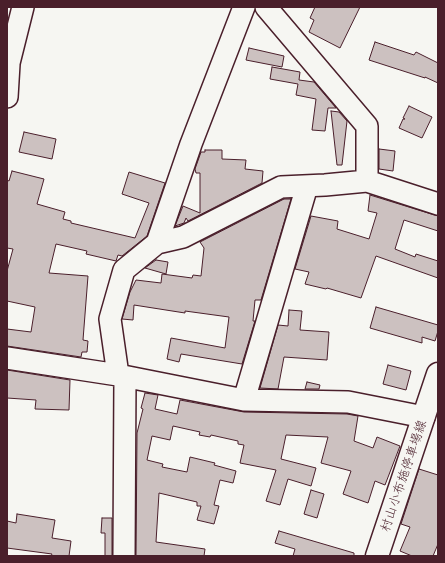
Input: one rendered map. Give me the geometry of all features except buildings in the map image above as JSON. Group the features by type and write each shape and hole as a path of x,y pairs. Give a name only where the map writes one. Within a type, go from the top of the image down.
{"main road":[{"name":"村山小布施停車場線","path":"377,556 438,374"}],"street":[{"path":"7,97 8,68 23,7"},
{"path":"157,242 191,144 244,7"},
{"path":"266,7 367,126 366,181"},
{"path":"124,556 122,376 110,319 124,270 157,242 183,237 281,187 366,181 438,204"},
{"path":"244,400 307,186"},
{"path":"7,358 122,376 244,400 348,402 424,417"}]}
